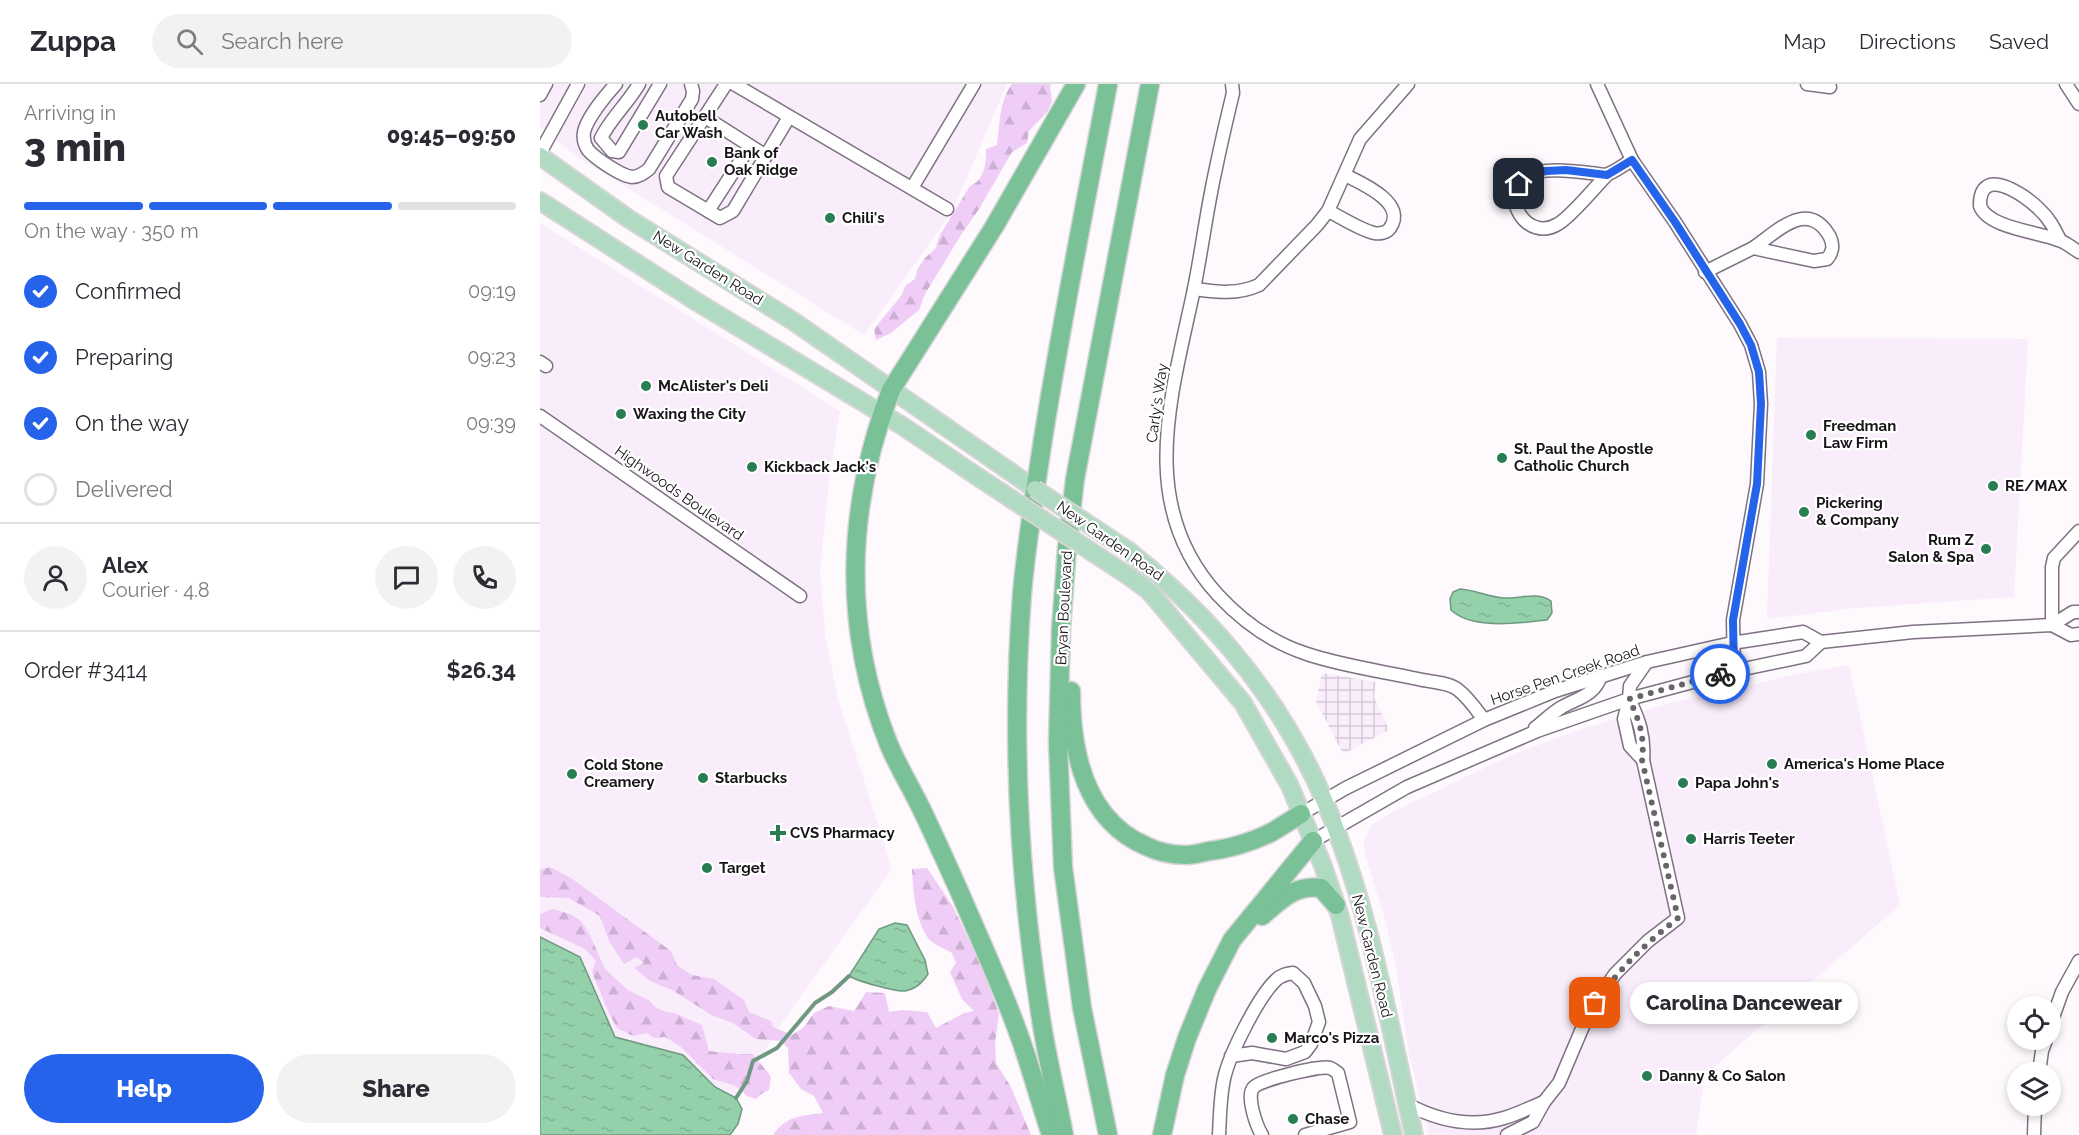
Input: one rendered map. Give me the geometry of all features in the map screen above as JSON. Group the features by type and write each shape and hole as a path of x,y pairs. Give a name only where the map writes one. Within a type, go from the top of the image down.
{"highway":[{"path":"1051,1135 1019,1035 978,934 890,745 871,686 859,627 855,548 870,456 881,414 891,390 994,227 1076,84"},
{"path":"1065,1135 1042,1027 1023,873 1017,721 1019,637 1027,546 1052,382 1108,84"},
{"name":"Bryan Boulevard","path":"1108,1135 1082,1008 1063,867 1058,743 1061,628 1067,548 1088,405 1150,84"},
{"path":"1067,548 1073,739 1086,785 1109,821 1123,834 1138,843 1167,853 1186,855 1222,849 1268,834 1301,814"},
{"path":"1162,1135 1175,1075 1187,1038 1207,989 1232,940 1313,841"},
{"path":"1243,927 1292,891 1305,887 1321,888 1336,905"}],"main road":[{"name":"New Garden Road","path":"540,155 629,219 793,321 987,457 1129,551 1165,580 1197,611 1242,663 1284,723 1324,800 1347,860 1370,940 1414,1135"},
{"name":"New Garden Road","path":"540,201 697,302 904,427 1149,591 1243,703 1290,786 1336,905 1393,1135"}],"street":[{"path":"540,95 546,84"},
{"path":"540,155 578,84"},
{"path":"616,84 586,125 584,142 597,158 624,175 632,177 639,176 649,169 692,99 691,84"},
{"path":"639,84 609,123 601,138 612,151 619,152 660,84"},
{"path":"726,84 666,176 668,187 720,218 733,211 789,117"},
{"path":"734,84 947,209"},
{"path":"912,188 974,84"},
{"name":"Carly's Way","path":"1232,84 1233,93 1216,169 1167,425 1165,453 1172,510 1184,545 1200,576 1242,620 1276,640 1295,650 1325,660 1456,688 1484,720"},
{"path":"1194,289 1231,293 1247,291 1259,285 1317,225 1328,210 1360,139 1408,84"},
{"path":"1807,84 1830,87"},
{"path":"2066,84 2079,104"},
{"path":"1602,86 1632,160 1675,222 1740,324 1751,345 1761,384 1757,484 1733,620 1734,671"},
{"path":"705,117 766,156"},
{"path":"708,211 750,146"},
{"path":"1607,175 1566,170 1528,175 1519,184 1515,198 1518,214 1529,226 1547,228 1559,224 1607,175 1632,160"},
{"path":"1328,210 1373,233 1388,231 1392,227 1393,214 1384,198 1345,175"},
{"path":"2060,240 2052,224 2038,208 2011,188 1993,184 1982,192 1980,206 1987,216 2021,230 2060,240 2079,252"},
{"path":"1705,272 1753,248 1793,221 1802,218 1816,220 1832,242 1833,249 1827,259 1814,261 1753,248"},
{"name":"Highwoods Boulevard","path":"540,416 800,597"},
{"path":"2052,625 2050,581 2054,558 2079,531"},
{"name":"Horse Pen Creek Road","path":"1301,814 1324,800 1484,720 1555,691 1647,662 1732,643 1803,632 1821,642 1912,632 2052,625 2073,612 2079,612"},
{"name":"Horse Pen Creek Road","path":"2052,625 2071,635 2079,634"},
{"name":"Horse Pen Creek Road","path":"1313,841 1407,788 1525,736 1629,699 1734,671 1806,656 1821,642"},
{"path":"1507,1135 1533,1122 1544,1102 1559,1083 1584,1024 1615,974 1648,941 1678,918 1642,760 1644,745 1639,720 1629,699 1630,686 1647,662"},
{"path":"1525,736 1559,708 1588,695 1598,685 1601,676"},
{"path":"2061,996 2079,961"},
{"path":"1219,1135 1224,1079 1231,1056 1260,1001 1276,979 1284,975 1293,974 1304,983 1315,1006 1319,1022 1311,1044 1305,1052 1286,1059 1252,1053 1231,1056"},
{"path":"1262,1135 1255,1124 1250,1093 1254,1087 1300,1072 1330,1068 1338,1073 1350,1122 1305,1135"},
{"path":"1407,1104 1436,1117 1460,1122 1475,1122 1504,1118 1544,1102"},
{"path":"2034,1135 2035,1116"}],"shaded area":[{"path":"540,84 1007,84 952,212 864,335 576,156 540,127"},
{"path":"540,223 840,411 830,473 820,570 825,635 838,699 891,870 783,1021 736,1098 715,1087 683,1055 614,1037 580,957 540,937"},
{"path":"1777,338 2028,339 2014,597 1855,608 1767,619"},
{"path":"1849,665 1900,905 1705,1075 1696,1135 1429,1135 1408,1050 1397,972 1386,923 1365,854 1364,843 1374,823 1388,814 1516,753 1588,727 1671,703 1797,674"},
{"path":"1322,673 1376,682 1374,697 1389,730 1343,754 1316,701"}],"green space":[{"path":"1012,84 1052,84 1050,86 1052,101 1048,111 1029,131 1027,143 1012,152 925,294 919,310 891,333 876,340 874,329 901,296 906,285 915,279 917,270 935,249 940,235 970,186 982,175 986,149 997,145 1002,105"},
{"path":"550,867 571,878 671,951 677,965 692,975 714,979 744,1000 749,1012 771,1021 773,1027 792,1035 803,1028 814,1013 829,1006 854,1011 866,992 885,993 889,1012 903,1010 927,1012 936,1028 964,1013 974,1011 962,999 950,972 956,963 952,953 930,940 917,913 912,869 927,868 952,905 984,972 999,1014 995,1043 996,1063 1011,1087 1031,1135 773,1135 789,1120 823,1113 814,1096 801,1089 789,1073 788,1048 780,1041 756,1039 731,1022 713,1016 672,990 650,981 634,968 644,963 637,957 624,964 609,941 600,916 569,898 540,897 540,870"},
{"path":"553,909 580,920 589,933 605,969 628,990 650,1001 656,1008 702,1025 709,1051 753,1054 771,1077 769,1090 756,1099 747,1096 736,1086 713,1079 680,1046 665,1037 654,1038 647,1033 633,1036 617,1028 592,972 596,961 585,949 540,928 540,914"}],"water":[{"path":"1460,589 1504,598 1540,596 1551,601 1552,613 1547,620 1524,623 1497,624 1471,620 1451,610 1450,599 1453,592"},
{"path":"895,923 907,925 925,960 928,974 923,980 912,989 900,991 849,976 879,929"},
{"path":"540,937 580,957 615,1037 683,1055 715,1087 736,1098 742,1109 738,1124 730,1135 540,1135"}],"waterway":[{"path":"736,1098 747,1081 753,1061 777,1048 815,1003 832,992 849,976"}],"way so far":[{"path":"1595,1003 1615,974 1634,954 1678,918 1642,760 1644,745 1639,720 1629,699 1720,674"}],"place":[{"name":"Autobell Car Wash","path":"643,125"},
{"name":"Bank of Oak Ridge","path":"712,162"},
{"name":"Chili's","path":"830,218"},
{"name":"McAlister's Deli","path":"646,386"},
{"name":"Waxing the City","path":"621,414"},
{"name":"Freedman Law Firm","path":"1811,435"},
{"name":"St. Paul the Apostle Catholic Church","path":"1502,458"},
{"name":"Kickback Jack's","path":"752,467"},
{"name":"RE/MAX","path":"1993,486"},
{"name":"Pickering & Company","path":"1804,512"},
{"name":"Rum Z Salon & Spa","path":"1986,549"},
{"name":"America's Home Place","path":"1772,764"},
{"name":"Cold Stone Creamery","path":"572,774"},
{"name":"Starbucks","path":"703,778"},
{"name":"Papa John's","path":"1683,783"},
{"name":"CVS Pharmacy","path":"778,833"},
{"name":"Harris Teeter","path":"1691,839"},
{"name":"Target","path":"707,868"},
{"name":"Carolina Dancewear","path":"1595,1003"},
{"name":"Marco's Pizza","path":"1272,1038"},
{"name":"Danny & Co Salon","path":"1647,1076"},
{"name":"Chase","path":"1293,1119"}],"route":[{"path":"1519,184 1528,175 1546,171 1566,170 1607,175 1632,160 1675,222 1751,345 1761,384 1757,484 1754,512 1733,620 1734,671 1720,674"}]}
